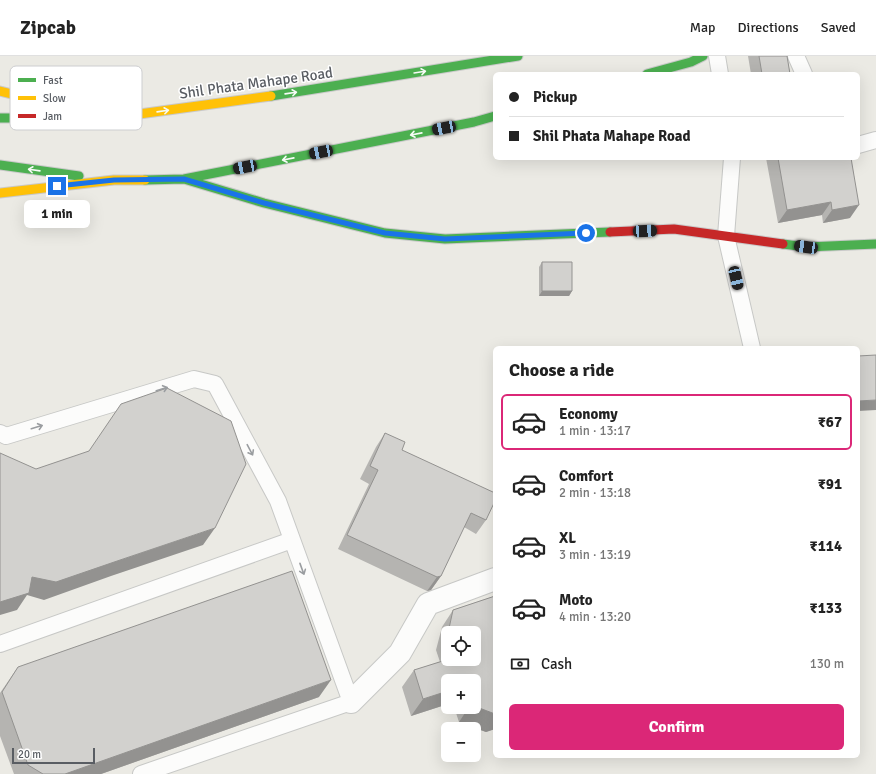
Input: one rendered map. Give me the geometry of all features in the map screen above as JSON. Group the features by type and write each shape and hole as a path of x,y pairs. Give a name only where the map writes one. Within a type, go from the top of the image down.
{"main road":[{"name":"Shil Phata Mahape Road","path":"142,114 306,91 518,56"},
{"path":"654,72 691,62 703,56"},
{"name":"Shil Phata Mahape Road","path":"0,91 10,93"},
{"path":"0,193 114,180 184,179 474,122 493,117"},
{"path":"0,165 114,180"},
{"path":"184,179 264,203 385,233 445,239 674,230 806,247 876,244"}],"street":[{"path":"351,702 400,653 428,604 493,580"}],"lane":[{"path":"717,56 720,72"},
{"path":"796,56 803,72"},
{"path":"860,144 876,140"},
{"path":"732,160 726,236 752,346"},
{"path":"0,433 6,436 194,379 215,384 278,501 351,702 140,774"},
{"path":"0,644 292,540"}],"building":[{"path":"759,56 787,56 790,72 762,72"},
{"path":"778,160 851,160 859,205 832,210 831,202 787,210"},
{"path":"542,262 572,262 572,291 542,291"},
{"path":"876,355 876,400 860,401 860,356"},
{"path":"167,388 231,421 246,464 215,528 56,582 32,577 29,593 0,602 0,453 36,469 89,451 121,404"},
{"path":"385,433 405,442 402,450 493,492 493,505 486,520 471,513 441,576 437,577 347,535 378,470 370,466"},
{"path":"292,571 331,680 65,774 43,774 28,765 2,692 18,667"},
{"path":"493,597 493,713 481,709 481,674 441,674 441,693 423,699 414,670 441,662 441,666 481,666 481,626 450,626 453,610"}],"traffic: fast":[{"path":"271,96 518,56"},
{"path":"654,72 691,62 703,56"},
{"path":"145,180 184,179 474,122 493,117"},
{"path":"0,118 10,118"},
{"path":"0,165 79,176"},
{"path":"184,179 264,203 385,233 445,239 610,232"},
{"path":"783,244 806,247 876,244"}],"traffic: slow":[{"path":"0,91 10,93"},
{"path":"142,114 271,96"},
{"path":"0,193 114,180 145,180"}],"traffic: jam":[{"path":"610,232 674,229 783,244"}],"route":[{"path":"57,186 114,180 184,179 264,203 385,233 445,239 586,233"}]}
